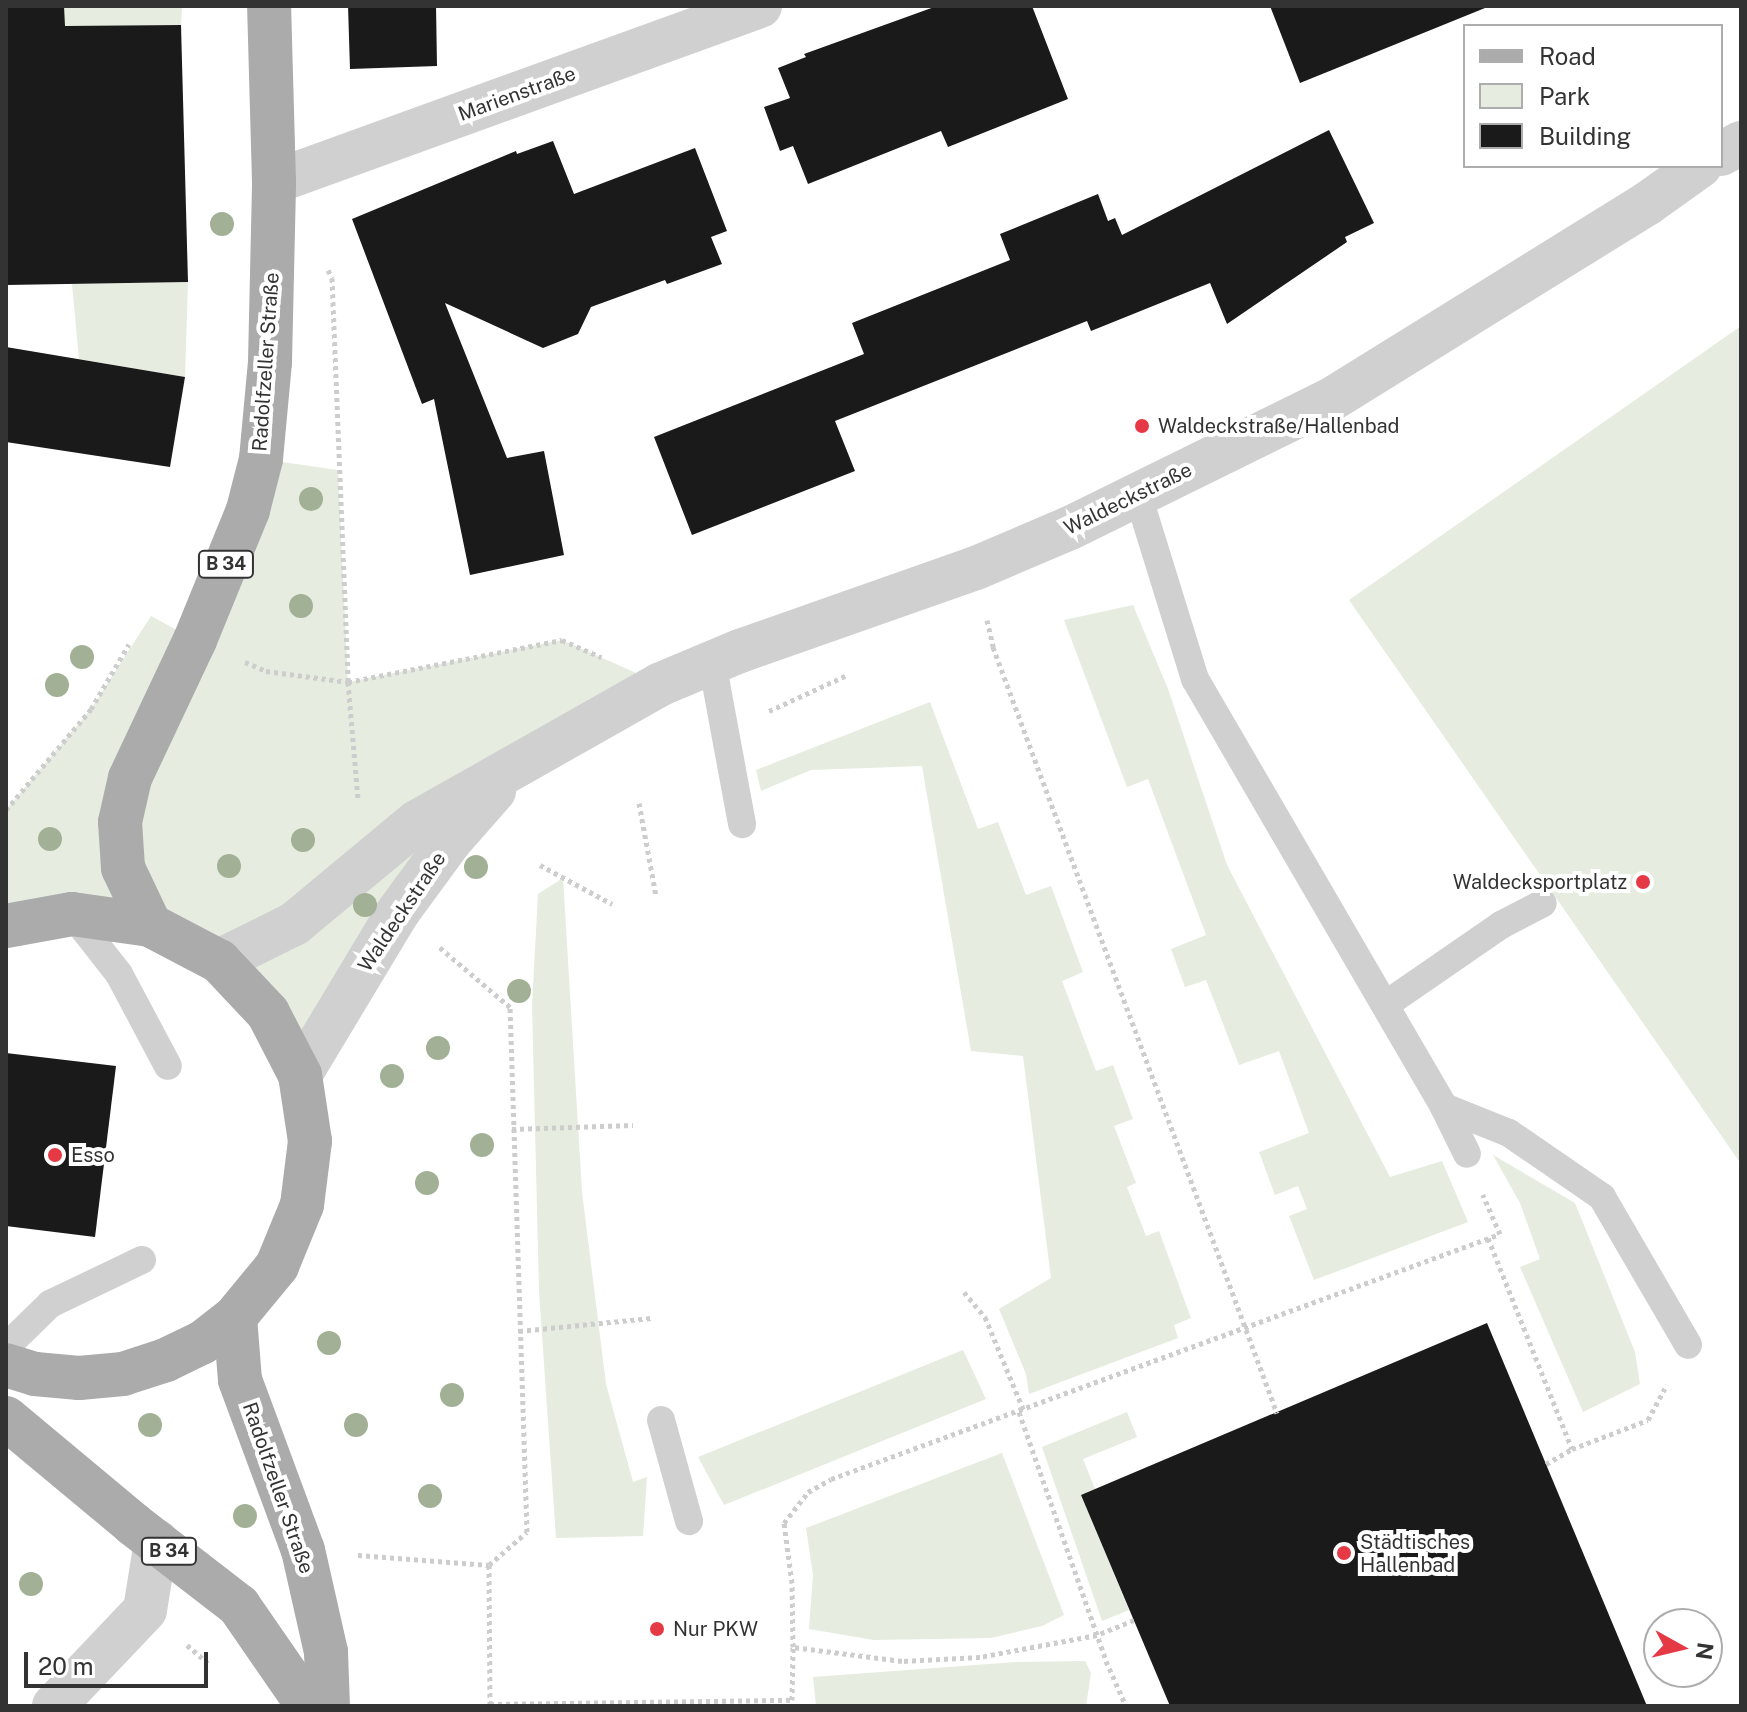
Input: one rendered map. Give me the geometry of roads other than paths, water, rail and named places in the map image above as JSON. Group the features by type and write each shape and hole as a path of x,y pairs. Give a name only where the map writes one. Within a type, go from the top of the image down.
{"main road":[{"name":"Radolfzeller Straße","path":"150,925 123,868 120,822 130,778 195,640 252,497 261,459 270,362 274,182 269,6"},
{"path":"6,926 72,914 150,925 219,961 268,1013 300,1075 310,1141 302,1205 277,1266 235,1317 203,1342 166,1360 123,1374 79,1378 35,1374 6,1365"},
{"name":"Radolfzeller Straße","path":"235,1317 240,1380 303,1550 326,1652 328,1706"},
{"name":"B 34","path":"6,1418 239,1606 308,1706"}],"street":[{"name":"Marienstraße","path":"274,182 760,6"},
{"path":"1723,153 1741,143"},
{"name":"Waldeckstraße","path":"219,961 294,924 417,822 661,684 712,662 976,568 1138,495 1332,399 1648,203 1697,168"},
{"name":"Waldeckstraße","path":"300,1075 398,912 450,841 521,761"},
{"path":"54,1706 145,1610 156,1541"}],"lane":[{"path":"1138,495 1195,679 1444,1107 1467,1154"},
{"path":"712,662 742,824"},
{"path":"1385,1005 1501,925 1543,903"},
{"path":"72,914 119,974 168,1066"},
{"path":"1444,1107 1509,1133 1602,1197 1688,1345"},
{"path":"6,1347 50,1304 142,1260"},
{"path":"661,1420 689,1521"}],"place":[{"name":"Waldeckstraße/Hallenbad","path":"1142,426"},
{"name":"Waldecksportplatz","path":"1643,882"},
{"name":"Esso","path":"55,1155"},
{"name":"Städtisches Hallenbad","path":"1344,1553"},
{"name":"Nur PKW","path":"657,1629"}]}
